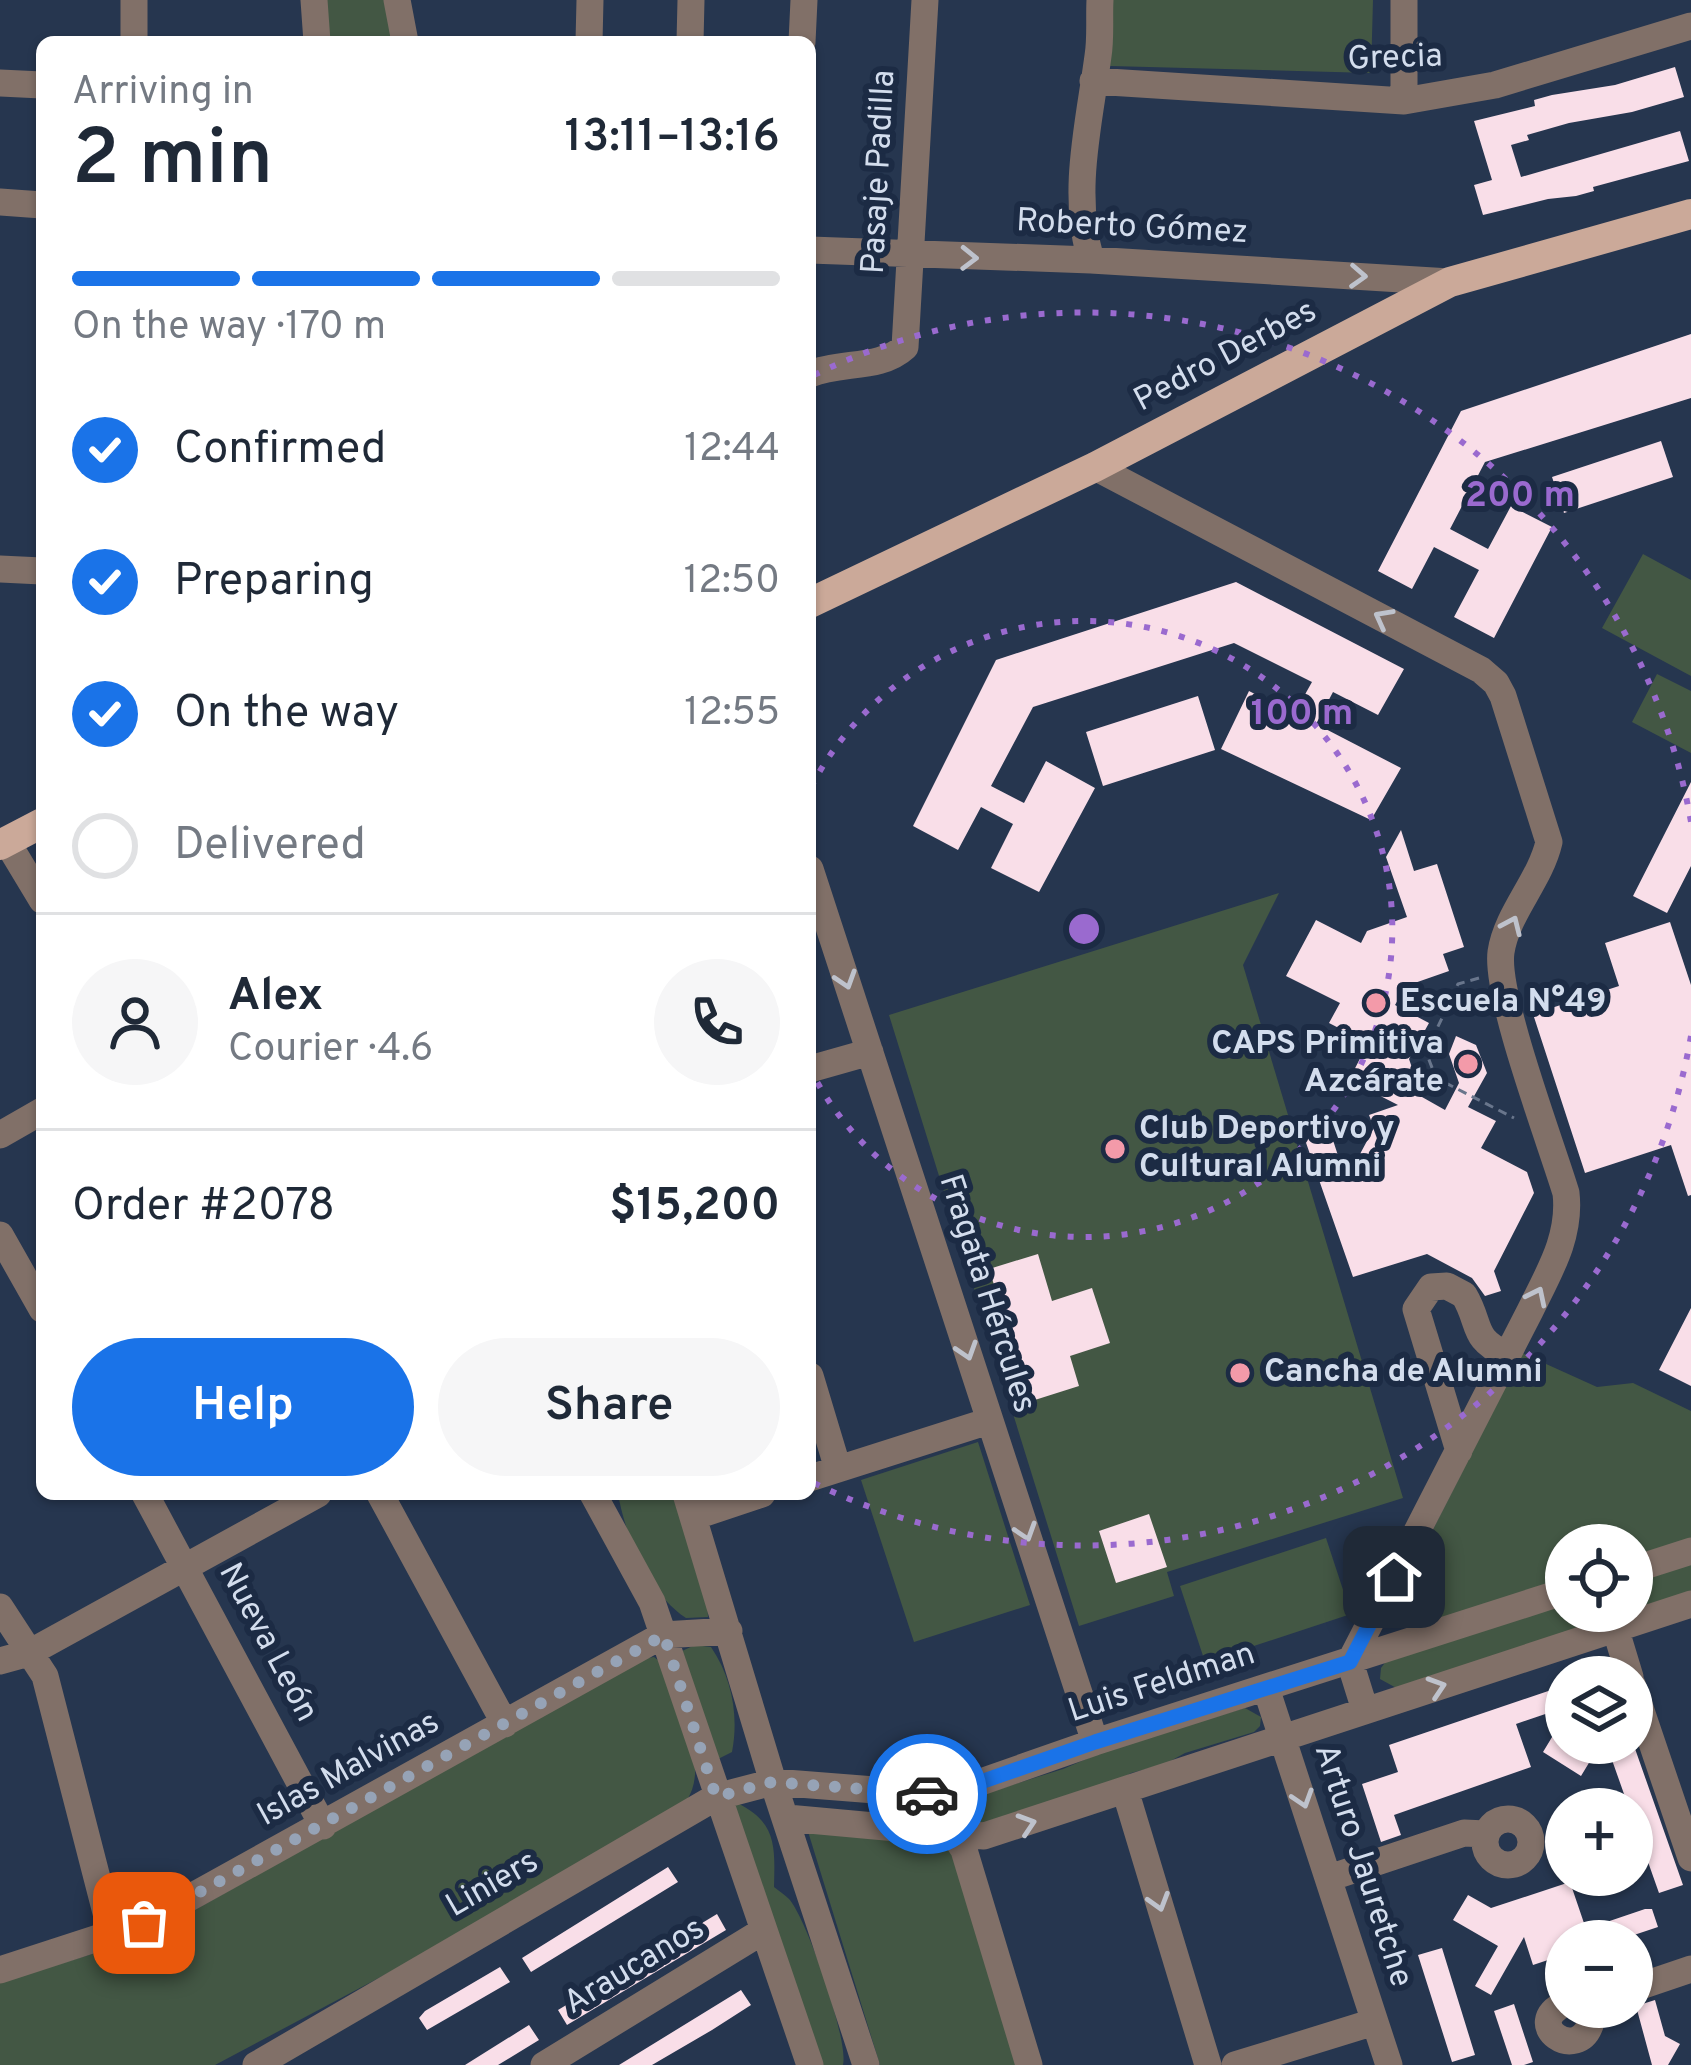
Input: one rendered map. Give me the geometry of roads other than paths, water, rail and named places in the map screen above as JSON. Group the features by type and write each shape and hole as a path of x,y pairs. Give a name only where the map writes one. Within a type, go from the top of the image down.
{"main road":[{"name":"Pedro Derbes","path":"816,600 1095,467 1450,282 1691,214"},
{"path":"3,844 36,826"}],"street":[{"path":"134,0 134,36"},
{"path":"314,0 316,36"},
{"path":"398,0 404,36"},
{"path":"589,36 590,0"},
{"path":"690,36 691,0"},
{"path":"802,36 804,0"},
{"name":"Pasaje Padilla","path":"816,372 832,365 887,360 905,347 925,0"},
{"path":"1091,260 1082,211 1086,120 1099,55 1100,0"},
{"path":"1404,0 1404,101"},
{"name":"Grecia","path":"1093,81 1404,101 1495,85 1691,26"},
{"path":"0,82 36,85"},
{"path":"0,202 36,205"},
{"name":"Roberto Gómez","path":"816,250 1091,260 1450,282"},
{"path":"1095,467 1481,670 1496,683 1550,842 1508,931 1501,970 1566,1193 1569,1219 1556,1259 1350,1662 1365,1710"},
{"path":"0,569 36,571"},
{"path":"3,844 36,891"},
{"name":"Fragata Hércules","path":"816,886 1095,1742"},
{"path":"816,1067 870,1052"},
{"path":"0,1135 36,1114"},
{"path":"0,1235 8,1267 36,1302"},
{"path":"1459,1450 1416,1309 1431,1287 1447,1286 1464,1295 1478,1336 1507,1355"},
{"path":"816,1396 838,1469"},
{"path":"816,1476 989,1421"},
{"name":"Nueva León","path":"148,1500 323,1826"},
{"path":"0,1661 29,1652 308,1500"},
{"path":"383,1500 505,1724"},
{"path":"596,1500 652,1602 810,2065"},
{"path":"613,1500 619,1541"},
{"path":"722,1500 689,1505 772,1782 866,2065"},
{"path":"1653,1563 1691,1551"},
{"name":"Luis Feldman","path":"772,1782 926,1794 958,1790 1545,1598"},
{"path":"1653,1612 1691,1604"},
{"path":"0,1607 45,1676 112,1936"},
{"name":"Islas Malvinas","path":"0,1970 144,1923 664,1635 729,1630"},
{"path":"787,1818 984,1836 1365,1710 1579,1632"},
{"name":"Arturo Jauretche","path":"1266,1688 1389,2065"},
{"path":"1653,1745 1691,1858"},
{"name":"Liniers","path":"256,2065 288,2057 716,1797 772,1782"},
{"path":"1124,1790 1208,2065"},
{"path":"926,1794 964,1850 1029,2065"},
{"path":"1329,1878 1464,1833 1486,1834"},
{"name":"Araucanos","path":"544,2065 763,1931"},
{"path":"1653,1982 1691,1969"},
{"path":"1235,2065 1374,2022"}],"place":[{"name":"Escuela N°49","path":"1376,1003"},
{"name":"CAPS Primitiva Azcárate","path":"1468,1064"},
{"name":"Club Deportivo y Cultural Alumni","path":"1115,1149"},
{"name":"Cancha de Alumni","path":"1240,1373"}]}
